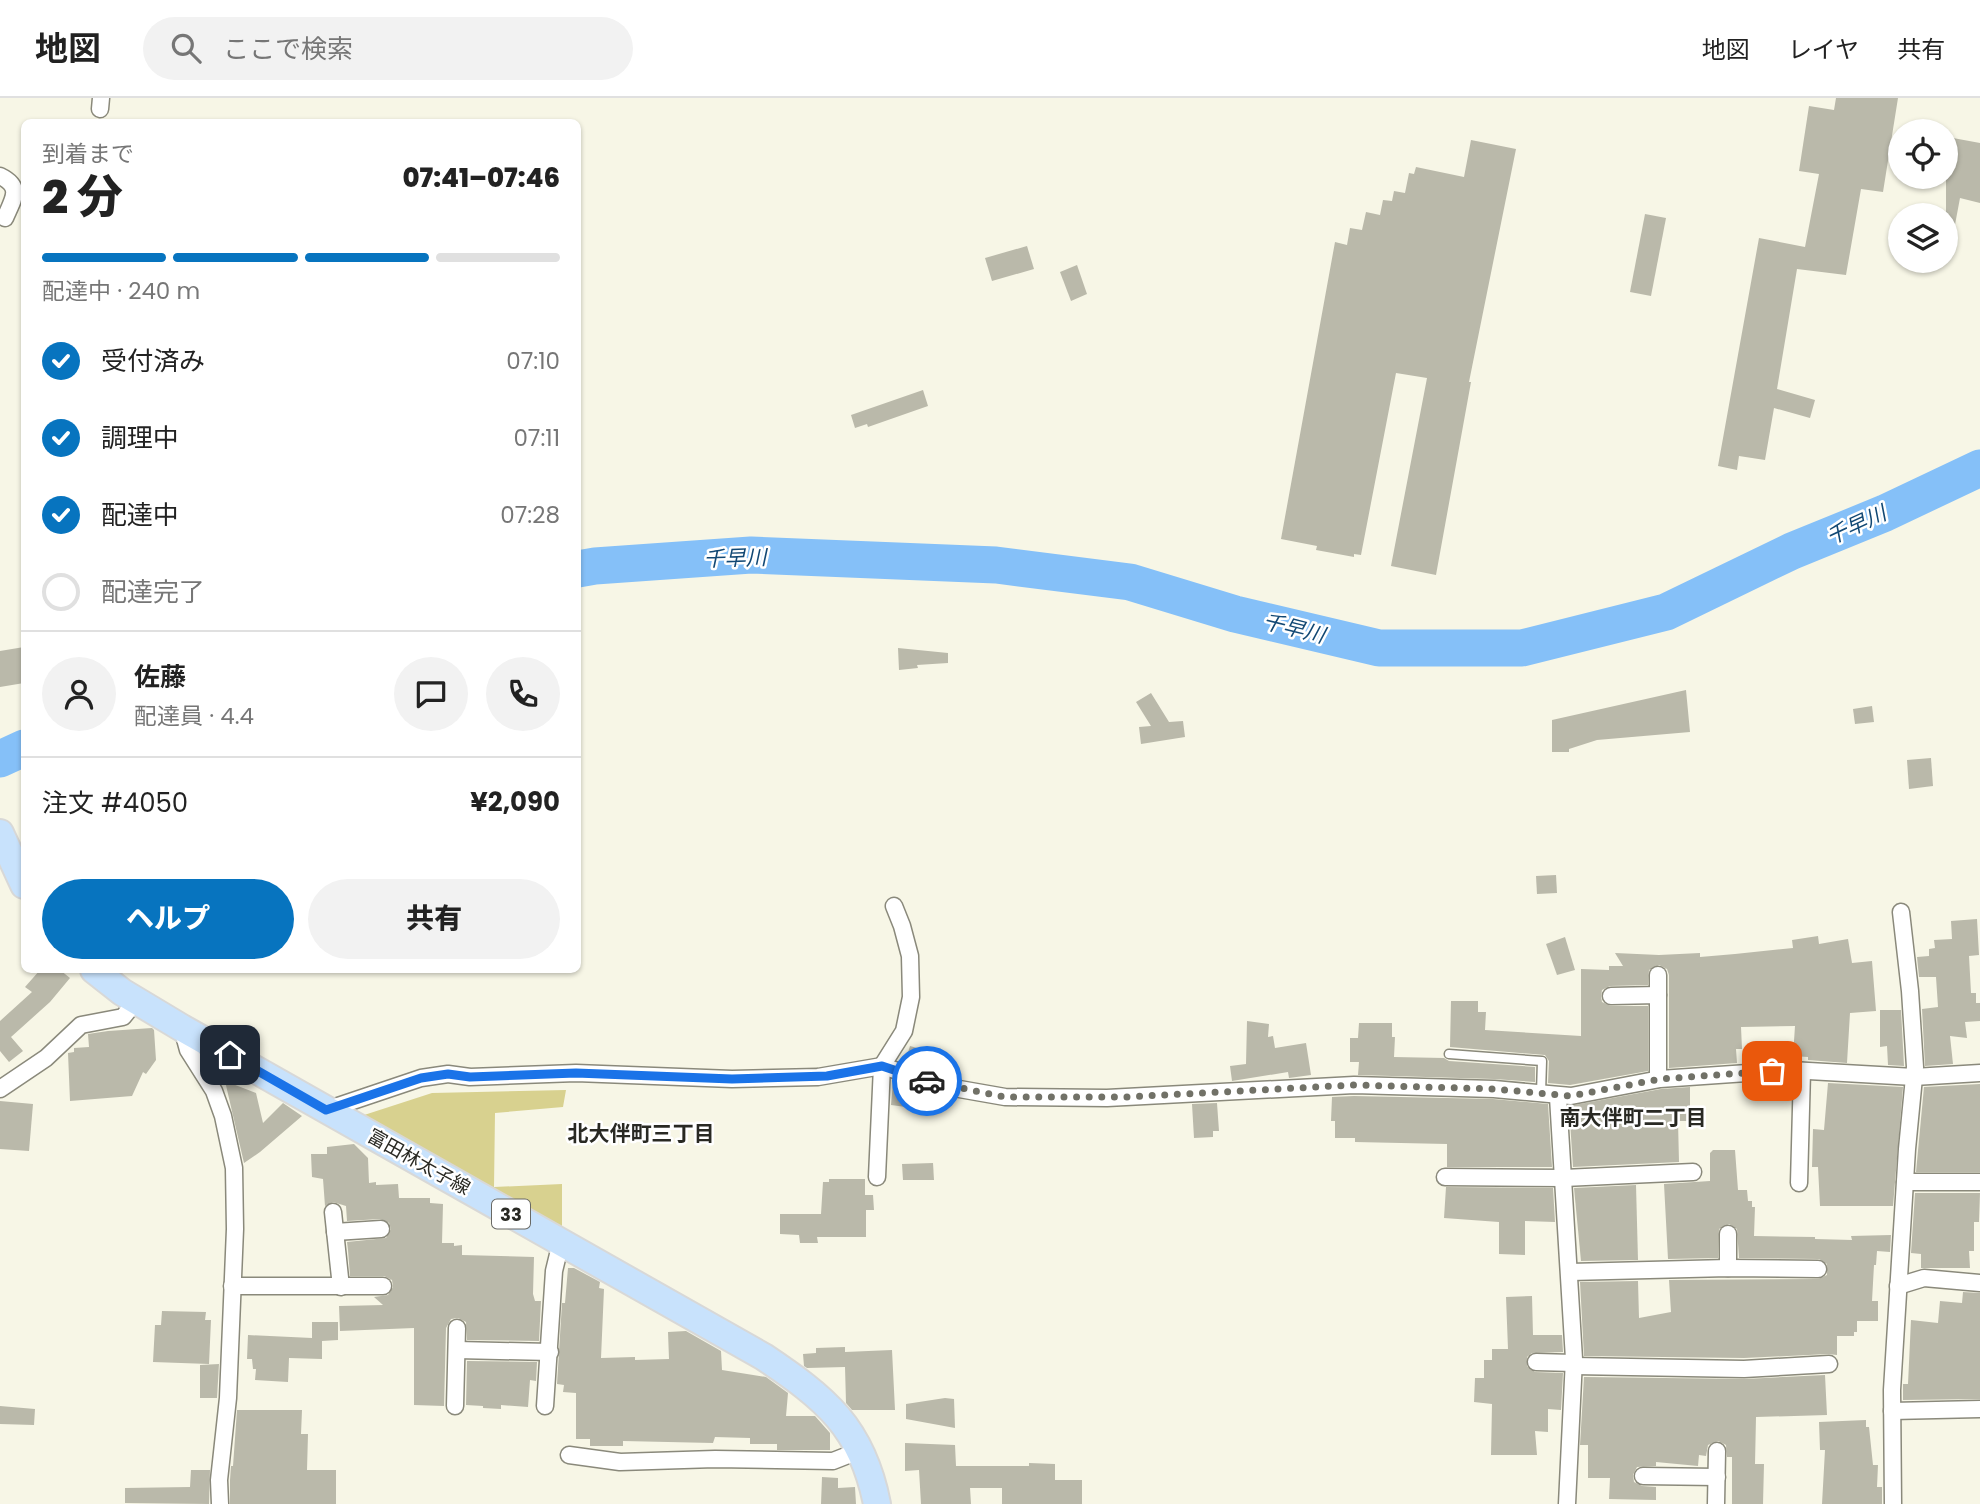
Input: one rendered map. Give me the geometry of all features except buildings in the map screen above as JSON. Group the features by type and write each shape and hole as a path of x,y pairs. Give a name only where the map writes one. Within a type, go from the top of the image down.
{"main road":[{"path":"0,833 21,879"},
{"name":"富田林太子線","path":"98,973 136,1001 182,1028 785,1371 834,1412 849,1429 870,1474 877,1504"}],"street":[{"path":"0,176 10,181 14,188 14,197 5,218"},
{"path":"877,1177 882,1066 904,1031 911,997 910,956 894,906"},
{"path":"1893,1504 1892,1411 1898,1286 1914,1077 1910,991 1901,912"},
{"path":"1658,975 1658,1079"},
{"path":"1611,996 1658,995"},
{"path":"0,1088 46,1058 81,1025 123,1017 136,1001"},
{"path":"182,1028 188,1050 214,1091 223,1116 234,1168 235,1229 220,1504"},
{"path":"326,1110 434,1074 470,1077 589,1074 732,1079 827,1076 882,1066 948,1087 1005,1097 1116,1098 1354,1085 1494,1089 1558,1097 1658,1079 1802,1071 1914,1077 1980,1073"},
{"path":"1799,1183 1802,1071"},
{"path":"1558,1097 1574,1364 1567,1504"},
{"path":"1446,1177 1564,1178 1693,1172"},
{"path":"1905,1182 1980,1182"},
{"path":"333,1212 341,1287"},
{"path":"335,1231 381,1229"},
{"path":"1728,1234 1728,1268"},
{"path":"545,1406 554,1271 561,1242"},
{"path":"1570,1272 1818,1269"},
{"path":"1898,1286 1924,1278 1980,1283"},
{"path":"232,1286 383,1286"},
{"path":"456,1406 457,1328"},
{"path":"457,1350 550,1352"},
{"path":"1536,1362 1744,1370 1829,1364"},
{"path":"1892,1411 1980,1409"},
{"path":"569,1455 620,1462 715,1459 833,1461 861,1450"},
{"path":"1716,1504 1717,1451"},
{"path":"1643,1476 1717,1477"}],"lane":[{"path":"1448,1054 1542,1061 1541,1093"}],"shaded area":[{"path":"566,1090 563,1107 495,1113 494,1187 562,1184 562,1232 358,1117 432,1093"}],"waterway":[{"name":"千早川","path":"581,568 751,555 996,565 1130,582 1235,614 1379,648 1522,648 1666,612 1792,551 1885,513 1980,468"},
{"name":"千早川","path":"0,759 21,749"}],"way so far":[{"path":"927,1081 1005,1097 1126,1097 1354,1085 1494,1089 1558,1097 1660,1079 1772,1071"}],"district":[{"name":"南大伴町二丁目","path":"1633,1117"},
{"name":"北大伴町三丁目","path":"641,1133"}],"route":[{"path":"230,1055 326,1110 434,1074 470,1077 576,1073 732,1079 827,1076 882,1066 927,1081"}]}
